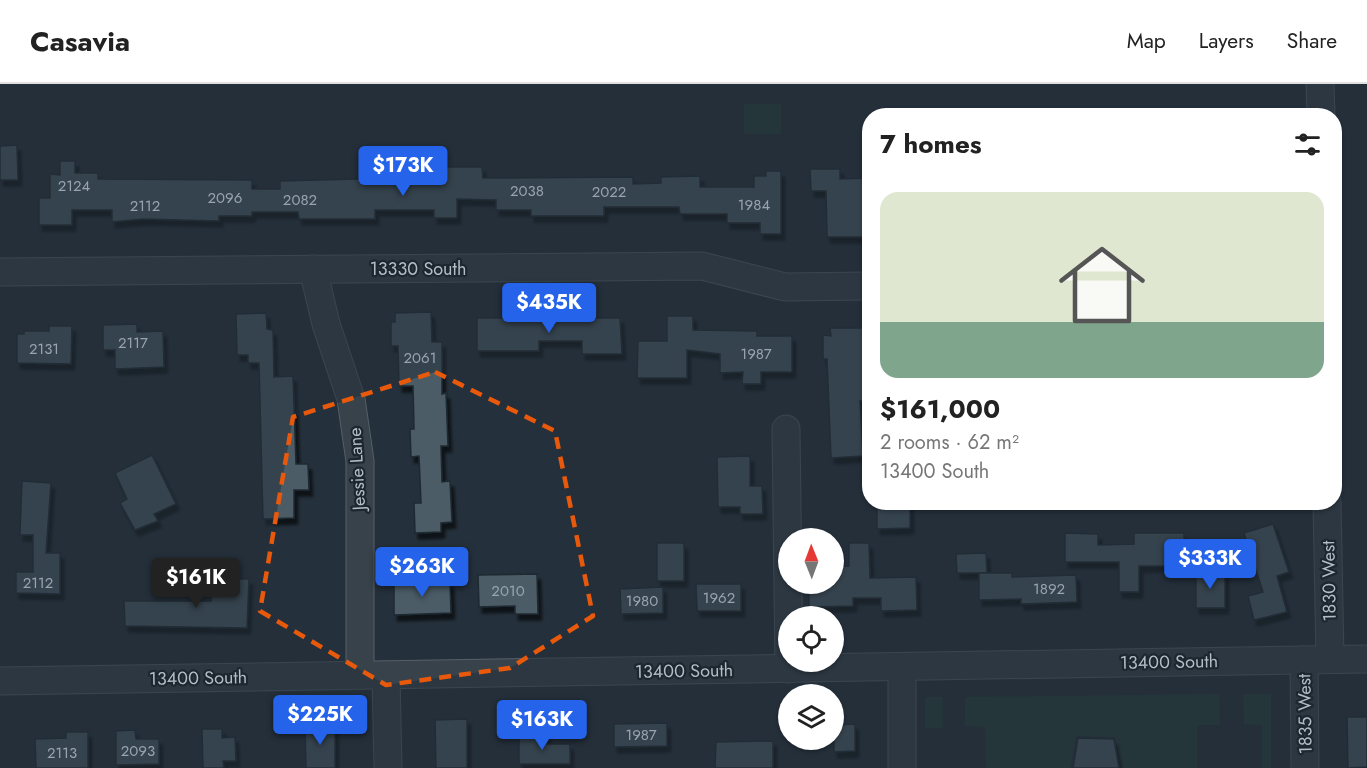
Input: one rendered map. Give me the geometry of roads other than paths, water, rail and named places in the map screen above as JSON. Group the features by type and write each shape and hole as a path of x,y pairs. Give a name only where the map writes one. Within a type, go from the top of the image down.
{"street":[{"path":"1320,84 1321,108"},
{"name":"13330 South","path":"0,272 702,266 786,287 862,286"},
{"name":"Jessie Lane","path":"313,269 326,324 351,399 360,461 373,675 388,768"},
{"path":"786,429 788,606"},
{"name":"1830 West","path":"1317,660 1326,510"},
{"name":"13400 South","path":"844,668 1367,658"},
{"name":"1835 West","path":"1305,768 1317,660"},
{"path":"902,667 902,768"},
{"name":"13400 South","path":"0,681 778,669"}]}
